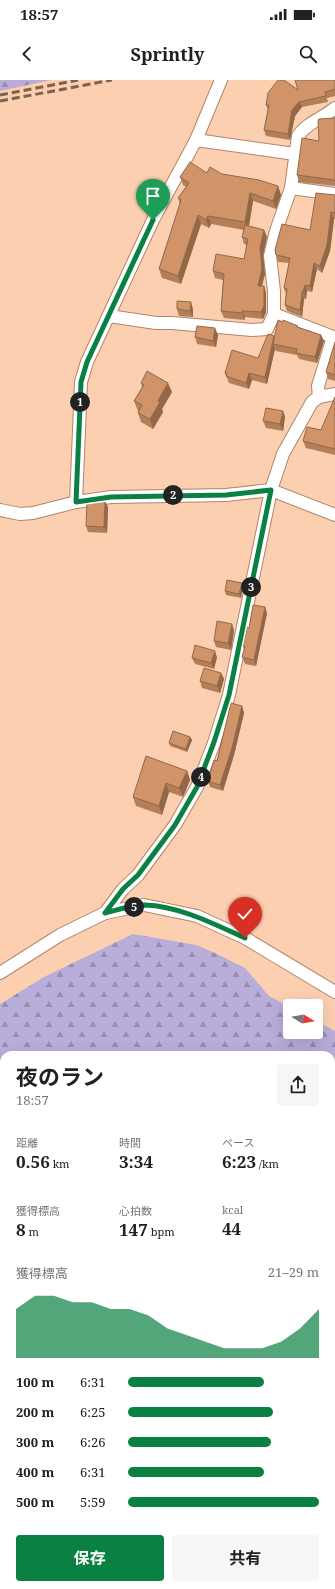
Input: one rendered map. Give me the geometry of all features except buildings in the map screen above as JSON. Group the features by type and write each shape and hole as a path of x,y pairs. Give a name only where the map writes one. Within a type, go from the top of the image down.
{"street":[{"path":"76,502 81,382 87,362 153,220 196,140 221,80"},
{"path":"109,316 156,323 252,330 267,329 274,314 274,291 270,256 276,231 291,188 298,136 303,128 326,116 335,108"},
{"path":"196,140 296,154"},
{"path":"291,188 335,194"},
{"path":"274,314 303,324 333,337 318,386 319,397"},
{"path":"105,913 123,889 138,875 175,825 197,787 214,742 229,695 271,490 283,454 312,402 319,397 335,394"},
{"path":"0,510 20,514 33,513 76,502 111,497 226,495 271,490 335,514"},
{"path":"0,973 60,935 105,913 144,905 197,916 245,938 335,992"}],"green space":[{"path":"0,80 51,80 0,91"},
{"path":"133,934 196,945 245,968 269,996 283,1003 283,1039 323,1039 323,1025 335,1031 335,1051 0,1051 0,1004 44,977"}],"railway":[{"path":"0,95 78,80"},
{"path":"0,101 112,80"}],"route":[{"path":"153,220 87,362 81,382 76,502 111,497 226,495 271,490 229,695 214,742 197,787 175,825 138,875 123,889 105,913 144,905 163,908 197,916 245,938"}]}
